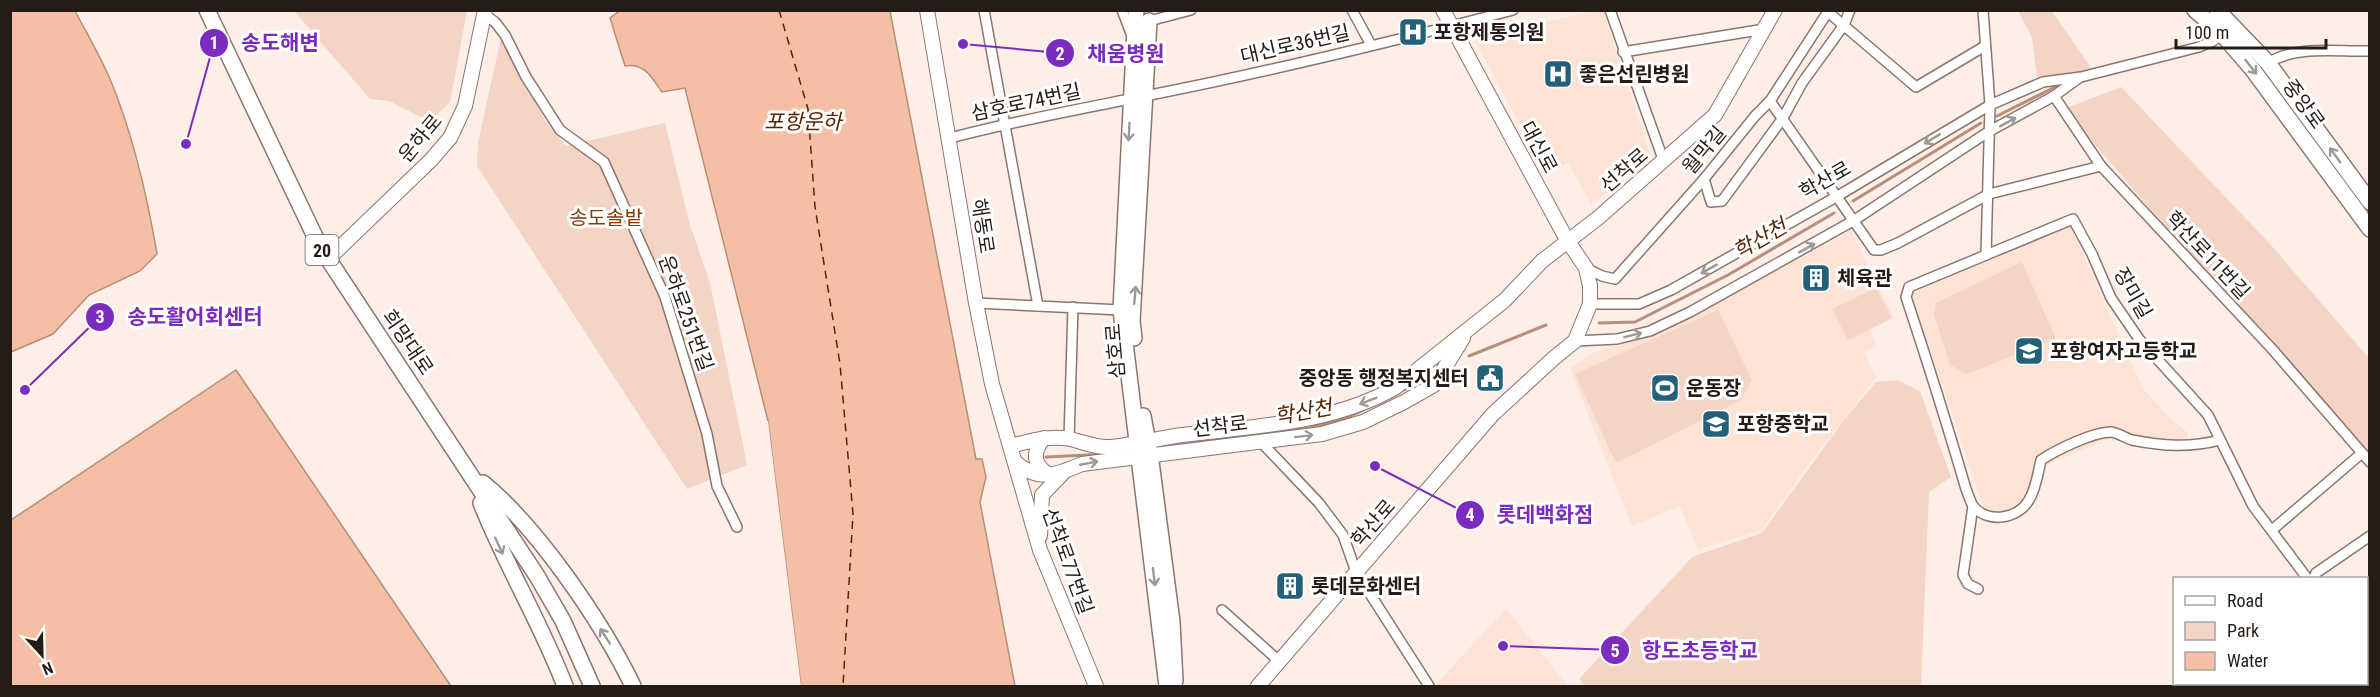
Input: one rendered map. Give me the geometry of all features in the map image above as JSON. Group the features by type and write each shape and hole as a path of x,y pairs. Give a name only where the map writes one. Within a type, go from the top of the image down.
{"main road":[{"name":"희망대로","path":"207,10 305,219 328,259 537,576 563,621 592,687"},
{"name":"삼호로","path":"1136,10 1134,41 1138,97 1132,321 1167,687"},
{"name":"중앙로","path":"2195,10 2227,29 2268,63 2370,202"},
{"name":"중앙로","path":"2217,10 2253,70 2370,230"},
{"name":"삼호로","path":"1149,16 1138,97 1121,309 1172,622 1176,687"},
{"path":"469,472 492,529 552,652 566,687"},
{"path":"469,472 518,516 559,568 621,662 633,687"}],"street":[{"name":"해동로","path":"927,10 976,303 992,384 1011,446"},
{"path":"984,10 1038,306"},
{"path":"1122,10 1134,41"},
{"path":"1149,16 1191,10"},
{"path":"1352,10 1371,45"},
{"name":"대신로","path":"1443,10 1567,240 1586,268 1590,286 1590,303"},
{"name":"대신로36번길","path":"1138,97 1452,27 1513,10"},
{"path":"1610,10 1623,52 1664,162"},
{"name":"선착로","path":"1056,474 1082,464 1144,448 1332,414 1380,396 1396,387 1505,300 1542,261 1598,218 1664,162 1715,114 1775,10"},
{"path":"1704,179 1711,202 1722,201 1783,118 1802,83 1844,25 1850,10"},
{"path":"1978,589 1968,584 1963,575 1973,506 1927,364 1922,339 1906,297 1909,287 1986,255 1990,105 1983,10"},
{"path":"1828,11 1916,87 1985,45"},
{"name":"월막길","path":"1586,268 1602,276 1616,279 1770,101 1828,11"},
{"name":"운하로","path":"328,259 431,160 450,138 465,106 484,12"},
{"name":"운하로251번길","path":"484,12 501,29 526,77 560,130 604,162 665,297 707,434 717,486 737,527"},
{"path":"1623,52 1765,29"},
{"name":"학산로","path":"1258,687 1493,414 1575,341 1590,303 1639,304 1682,284 1836,197 1990,105 2043,82 2081,77 2199,47 2227,29"},
{"path":"2268,63 2281,55 2296,52 2370,51"},
{"name":"학산로","path":"1575,341 1617,339 1650,331 1750,279 1854,221 1988,132 2054,96 2081,77"},
{"name":"학산로11번길","path":"2054,96 2101,166 2273,350 2370,462"},
{"name":"삼호로74번길","path":"950,138 1005,123 1138,97"},
{"path":"1770,101 1874,250 1881,250 1898,243 1989,194 2101,166"},
{"name":"장미길","path":"1986,255 2073,219 2092,254 2111,298 2139,339 2208,415 2253,506 2306,577"},
{"path":"976,303 1121,309"},
{"path":"1068,439 1073,307"},
{"name":"선착로","path":"1011,446 1044,438 1068,439 1091,446 1144,448 1260,441 1322,434 1364,422 1434,385 1467,332"},
{"path":"1973,506 1985,514 2002,518 2012,516 2030,500 2041,460 2064,447 2099,435 2112,432 2124,438 2166,445 2190,446 2220,440"},
{"path":"1044,438 1037,446 1036,461 1038,467 1056,474"},
{"path":"1260,441 1319,503 1342,535 1356,572 1429,687"},
{"name":"선착로77번길","path":"1011,446 1040,550 1096,687"},
{"path":"2272,530 2362,453"},
{"path":"1016,463 1034,475 1056,474"},
{"path":"1040,550 1042,495 1056,474"},
{"path":"2315,577 2316,573 2370,536"},
{"path":"1222,610 1279,661"}],"shaded area":[{"name":"좋은선린병원","path":"1594,11 1603,11 1651,156 1592,205 1568,163 1545,173 1474,38"},
{"name":"포항여자고등학교","path":"2070,225 2143,389 2171,419 2188,433 2187,444 2118,435 2039,468 2025,502 1996,517 1983,506 1911,293"},
{"name":"포항중학교","path":"1851,231 1894,318 1870,330 1876,346 1864,352 1876,378 1805,469 1762,530 1698,549 1680,506 1632,526 1570,368 1593,353 1672,327"},
{"path":"2368,605 2370,606 2369,686 2316,686 2368,685"},
{"path":"1506,609 1568,686 1437,686 1436,684"}],"green space":[{"path":"294,11 467,11 450,102 431,120 429,118 427,120 389,101 370,99"},
{"path":"2018,11 2052,11 2091,68 2081,77 2038,84 2032,37"},
{"name":"송도솔밭","path":"501,38 546,122 566,146 665,123 689,222 710,283 747,465 687,489 477,166 478,143"},
{"path":"2121,87 2270,244 2369,358 2369,462 2064,109"},
{"path":"2022,262 2056,339 1966,374 1950,365 1934,314 1936,303"},
{"path":"1876,288 1892,318 1848,340 1832,309"},
{"name":"운동장","path":"1718,310 1752,380 1741,400 1618,462 1614,459 1575,374"},
{"path":"1898,380 1920,391 1951,477 1929,492 1921,686 1585,686 1579,679 1692,557 1762,533 1844,420 1876,382"}],"water":[{"path":"11,10 75,10 106,70 126,121 144,187 157,254 140,271 89,295 53,334 11,352"},
{"name":"포항운하","path":"621,10 890,11 976,459 982,459 986,477 980,502 1015,686 801,686 768,421 685,88 662,92 647,72 637,66 625,66 610,18"},
{"path":"236,370 451,686 11,686 11,520"}],"pier":[{"path":"764,421 768,421 801,686 797,686"}],"waterway":[{"path":"1997,116 2057,86"},
{"name":"학산천","path":"1853,201 1981,123"},
{"name":"학산천","path":"1599,323 1635,322 1728,275 1834,213"},
{"name":"학산천","path":"1469,356 1546,325"},
{"name":"학산천","path":"1171,446 1309,428 1347,418 1432,376"},
{"name":"학산천","path":"1046,457 1108,454"}],"ferry route":[{"path":"779,10 808,109 815,207 840,364 853,514 843,686"}],"place":[{"name":"포항제통의원","path":"1413,32"},
{"name":"채움병원","path":"963,44"},
{"name":"좋은선린병원","path":"1558,74"},
{"name":"송도해변","path":"186,144"},
{"name":"체육관","path":"1816,278"},
{"name":"포항여자고등학교","path":"2029,351"},
{"name":"중앙동 행정복지센터","path":"1490,378"},
{"name":"운동장","path":"1665,388"},
{"name":"송도활어회센터","path":"25,390"},
{"name":"포항중학교","path":"1716,424"},
{"name":"롯데백화점","path":"1375,466"},
{"name":"롯데문화센터","path":"1290,586"},
{"name":"항도초등학교","path":"1503,646"}]}
